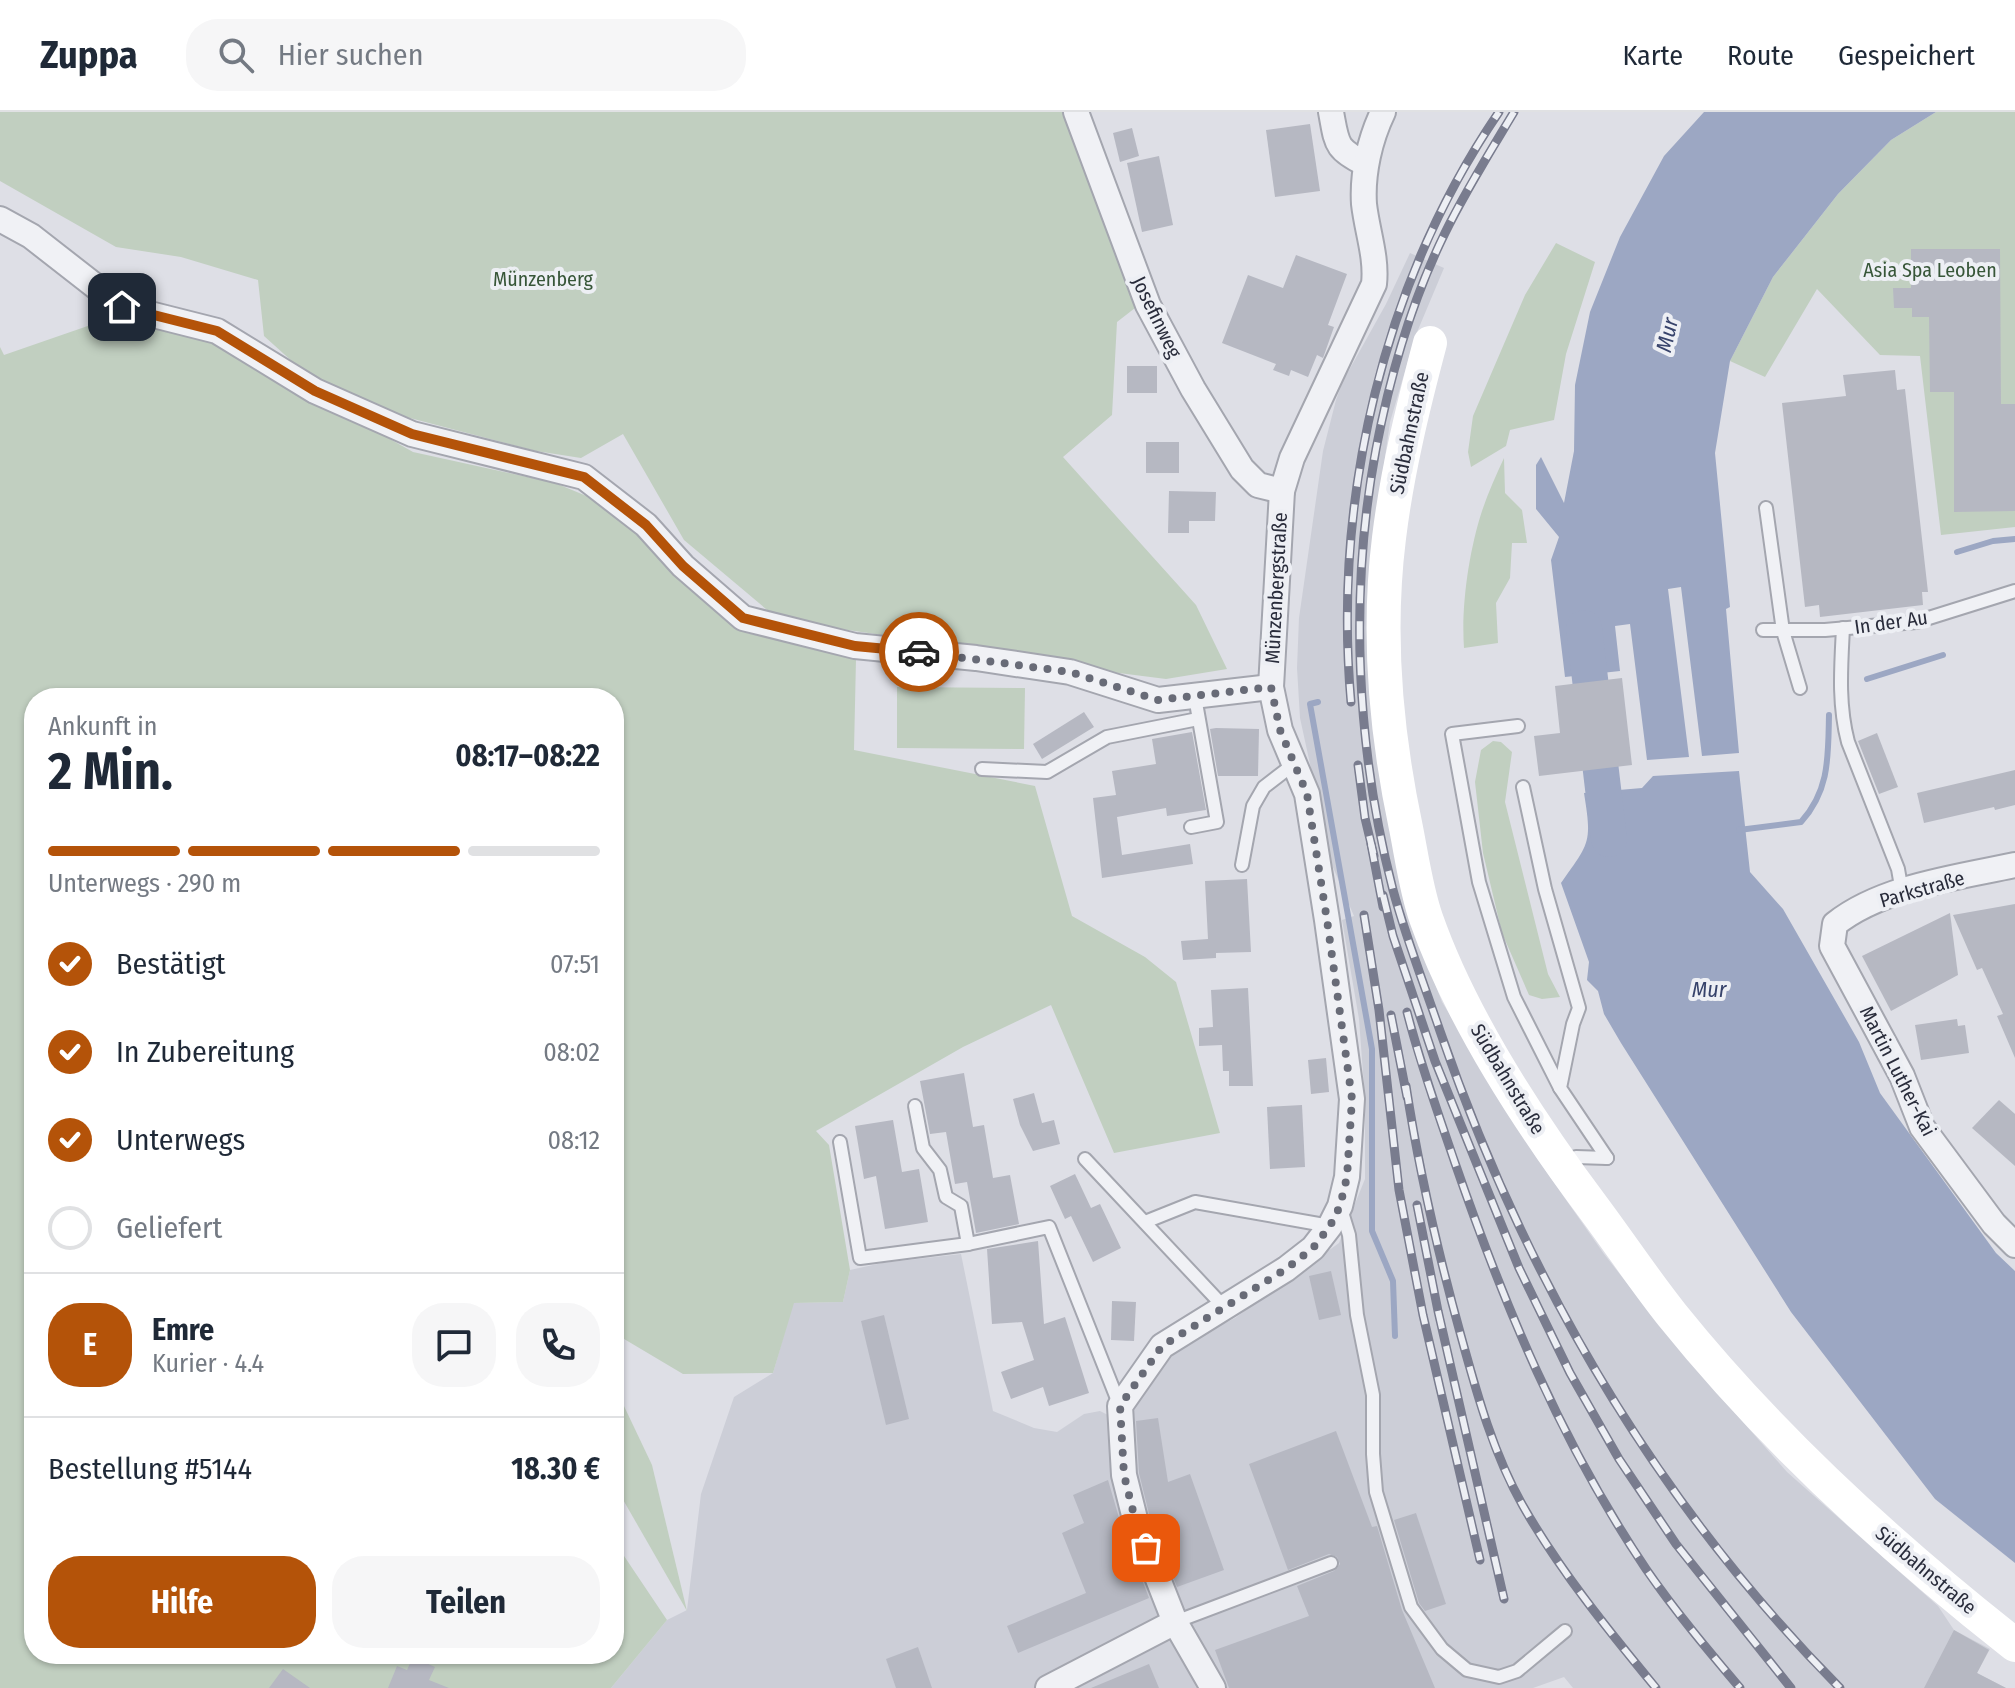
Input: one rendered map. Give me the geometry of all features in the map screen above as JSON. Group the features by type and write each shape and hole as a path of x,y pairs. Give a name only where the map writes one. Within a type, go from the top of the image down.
{"main road":[{"name":"Südbahnstraße","path":"1430,343 1411,412 1389,538 1384,601 1384,669 1397,786 1419,891 1439,948 1466,1008 1524,1110 1560,1164 1673,1316 1733,1383 1862,1516 2015,1645"}],"street":[{"name":"Josefinweg","path":"1076,112 1148,305 1193,389 1242,469 1258,485 1282,491"},
{"path":"1331,112 1337,145 1349,156 1366,164"},
{"name":"Münzenbergstraße","path":"1335,1216 1347,1177 1352,1099 1307,794 1280,730 1271,687 1282,491 1292,458 1374,284 1376,268 1364,205 1366,164 1383,112"},
{"path":"0,219 31,236 122,307 217,331 315,391 412,434 584,477 646,525 683,566 743,618 855,646 976,658 1070,672 1158,700 1197,708 1271,687"},
{"name":"Parkstraße","path":"1835,924 1851,911 1902,892 2015,865"},
{"name":"Martin Luther-Kai","path":"1835,924 1832,946 1902,1076 1922,1127 1986,1214 2015,1245"},
{"path":"1213,1688 1175,1622 1136,1523 1124,1475 1120,1406 1162,1346 1286,1269 1313,1248 1335,1216"},
{"path":"1048,1688 1175,1622"}],"lane":[{"path":"1766,508 1783,631 1800,688"},
{"name":"In der Au","path":"1763,630 1916,622 2015,591"},
{"path":"1843,628 1840,687 1843,723 1898,869 1902,892"},
{"path":"982,769 1047,772 1107,737 1197,708 1217,822 1191,827"},
{"path":"1512,727 1452,734 1479,882 1514,997 1560,1088 1607,1158 1576,1157 1560,1164"},
{"path":"1242,865 1253,806 1264,787 1294,764"},
{"path":"1523,787 1545,889 1579,1008 1560,1088"},
{"path":"915,1106 923,1148 940,1170 946,1197 961,1206 968,1244"},
{"path":"840,1142 860,1258 968,1244 1049,1227 1120,1406"},
{"path":"1085,1159 1224,1307"},
{"path":"1145,1222 1195,1202 1335,1216 1349,1235 1357,1315 1373,1395 1376,1492 1411,1607 1442,1649 1467,1670 1499,1677 1517,1671 1565,1631"},
{"path":"1175,1622 1331,1563"}],"shaded area":[{"path":"1410,253 1444,268 1415,337 1390,422 1380,492 1404,902 1442,1002 1536,1157 1604,1254 1677,1347 1787,1472 1938,1606 1954,1630 1990,1649 1977,1673 2006,1688 1573,1688 1564,1677 1533,1688 611,1688 667,1620 687,1610 701,1494 734,1397 773,1373 793,1303 843,1302 850,1270 961,1254 993,1411 1034,1428 1057,1432 1084,1414 1100,1411 1108,1415 1131,1410 1170,1351 1235,1318 1339,1243 1365,1179 1365,1100 1359,1019 1342,920 1354,916 1332,865 1300,718 1297,668 1299,618 1323,451 1336,400"}],"green space":[{"name":"Münzenberg","path":"0,112 1064,112 1135,308 1117,322 1112,415 1063,457 1196,605 1227,669 1166,679 1064,666 951,645 779,620 684,540 623,434 581,458 536,451 387,412 315,382 264,336 258,280 181,257 116,247 0,181"},
{"name":"Asia Spa Leoben","path":"1936,112 2015,112 2015,527 1941,535 1920,356 1880,355 1817,289 1765,377 1730,361 1773,277 1838,194 1891,140"},
{"path":"1556,243 1595,262 1566,354 1554,420 1510,430 1506,446 1471,467 1468,452 1473,416 1525,295"},
{"path":"135,319 207,336 413,452 555,483 589,497 618,518 747,633 856,659 854,750 1035,786 1072,916 1145,957 1176,982 1220,1133 1114,1153 1051,1005 963,1047 816,1131 829,1145 850,1270 843,1302 794,1303 773,1373 683,1374 624,1339 624,688 24,688 24,1664 624,1664 624,1556 667,1620 611,1688 0,1688 0,347 4,355 105,320"},
{"path":"1504,458 1505,493 1522,510 1527,543 1512,543 1510,578 1496,603 1498,643 1464,648 1465,597 1473,543 1484,504"},
{"path":"897,687 1025,688 1024,749 897,748"},
{"path":"1493,741 1501,742 1512,752 1505,802 1548,974 1560,997 1542,999 1529,995 1502,933 1483,853 1475,782 1481,750"},
{"path":"624,1406 652,1465 687,1611 624,1501"}],"water":[{"name":"Mur","path":"1704,112 1936,112 1891,140 1838,194 1773,277 1730,361 1715,453 1730,607 1726,609 1739,753 1702,756 1681,587 1668,589 1689,757 1647,760 1630,624 1615,626 1620,671 1565,677 1551,560 1559,537 1536,509 1536,465 1541,457 1564,503 1574,451 1575,385 1590,312 1620,237 1664,156"},
{"name":"Mur","path":"1739,771 1750,872 1783,909 1859,1042 1880,1093 1996,1253 2015,1271 2015,1563 1935,1499 1791,1312 1621,1043 1604,1014 1598,991 1587,980 1589,962 1561,883 1586,841 1588,822 1584,793 1642,788 1653,776"}],"building":[{"path":"1310,124 1320,191 1275,197 1266,130"},
{"path":"1132,128 1139,156 1120,162 1113,133"},
{"path":"1159,156 1173,225 1142,232 1127,163"},
{"path":"1911,249 2000,249 2001,404 2015,404 2015,511 1954,512 1954,392 1930,392 1929,317 1912,317 1912,308 1894,308 1893,288 1911,288"},
{"path":"1296,255 1347,274 1328,325 1334,327 1323,358 1317,355 1308,377 1291,370 1289,376 1273,370 1276,364 1222,343 1248,275 1283,288"},
{"path":"1127,366 1157,366 1157,393 1127,393"},
{"path":"1895,370 1897,390 1905,389 1928,592 1922,592 1923,605 1820,617 1819,605 1805,607 1782,403 1846,396 1843,375"},
{"path":"1146,442 1179,442 1179,473 1146,473"},
{"path":"1169,491 1216,492 1215,521 1189,521 1189,533 1168,533"},
{"path":"1622,678 1632,765 1539,776 1534,736 1560,733 1555,686"},
{"path":"1084,712 1094,727 1042,759 1033,744"},
{"path":"1210,729 1259,729 1258,776 1218,776"},
{"path":"1192,732 1206,810 1167,816 1166,808 1117,817 1122,855 1190,844 1193,864 1102,878 1093,798 1116,795 1112,771 1156,764 1152,739"},
{"path":"1877,733 1898,787 1879,794 1858,741"},
{"path":"2015,770 2015,805 1924,823 1917,793"},
{"path":"1247,879 1251,952 1216,953 1216,958 1183,960 1181,941 1208,939 1205,881"},
{"path":"2015,904 2015,1058 1997,1016 2003,1014 1982,968 1977,970 1953,915"},
{"path":"1950,913 1958,975 1891,1011 1862,956"},
{"path":"1248,988 1253,1086 1229,1086 1229,1071 1223,1071 1222,1045 1199,1046 1199,1028 1213,1027 1211,990"},
{"path":"1957,1019 1958,1026 1965,1025 1969,1053 1921,1060 1915,1025"},
{"path":"1326,1058 1329,1092 1311,1094 1308,1060"},
{"path":"964,1073 973,1127 984,1125 993,1178 1010,1175 1019,1224 976,1233 967,1182 955,1184 946,1132 930,1134 920,1081"},
{"path":"1034,1093 1042,1123 1054,1120 1060,1144 1033,1151 1020,1125 1013,1099"},
{"path":"1999,1100 2015,1114 2015,1166 1972,1128"},
{"path":"1302,1105 1305,1167 1270,1169 1267,1107"},
{"path":"893,1120 902,1172 919,1169 928,1222 885,1229 876,1176 864,1179 855,1126"},
{"path":"1075,1174 1091,1208 1100,1204 1121,1248 1093,1262 1071,1216 1065,1219 1050,1186"},
{"path":"1038,1241 1044,1324 1065,1317 1089,1393 1049,1406 1043,1387 1011,1399 1001,1372 1034,1360 1022,1322 992,1324 987,1249"},
{"path":"1331,1271 1341,1315 1319,1320 1309,1276"},
{"path":"1112,1301 1136,1302 1134,1341 1111,1340"},
{"path":"884,1315 909,1419 886,1425 861,1321"},
{"path":"1158,1418 1168,1482 1190,1474 1224,1570 1177,1587 1150,1518 1139,1473 1136,1421"},
{"path":"1336,1431 1372,1527 1377,1526 1402,1610 1435,1688 1229,1688 1215,1650 1309,1616 1297,1586 1334,1571 1340,1564 1337,1557 1329,1554 1288,1570 1249,1464"},
{"path":"1108,1480 1122,1528 1149,1598 1018,1653 1007,1626 1086,1593 1062,1533 1084,1523 1073,1495"},
{"path":"1416,1513 1446,1604 1425,1611 1419,1603 1394,1520"},
{"path":"1954,1630 1989,1650 1977,1673 2006,1688 1924,1688"},
{"path":"918,1647 932,1688 896,1688 886,1659"},
{"path":"410,1664 428,1664 435,1667 429,1680 449,1688 388,1688 397,1666 407,1670"},
{"path":"1149,1664 1159,1688 1091,1688"},
{"path":"283,1669 310,1688 269,1688"}],"waterway":[{"path":"1957,552 1993,541 2015,539"},
{"name":"Mur","path":"1584,628 1609,839"},
{"path":"1867,679 1943,655"},
{"path":"1318,702 1310,704 1372,1049 1372,1231 1393,1281 1395,1336"},
{"path":"1739,830 1801,822 1817,798 1826,772 1829,715"}],"railway":[{"path":"1351,702 1347,625 1350,548 1359,470 1375,394 1396,320 1424,247 1459,178 1499,112"},
{"path":"1514,112 1453,218 1422,285 1395,366 1376,449 1362,559 1360,670 1364,726 1381,836 1404,926 1474,1122 1512,1212 1555,1298 1602,1382 1711,1541 1773,1616 1840,1688"},
{"path":"1358,765 1374,856"},
{"path":"1371,844 1383,907"},
{"path":"1383,895 1393,936 1435,1061 1519,1268 1570,1373 1619,1459 1676,1544 1791,1688"},
{"path":"1364,915 1379,1010 1399,1190 1423,1315 1480,1560"},
{"path":"1407,1012 1474,1216 1515,1321 1562,1423 1646,1569 1740,1688"},
{"path":"1391,1015 1407,1097"},
{"path":"1406,1086 1423,1181 1445,1274 1494,1444 1512,1486 1553,1554 1603,1623 1656,1688"},
{"path":"1417,1205 1504,1599"}],"way so far":[{"path":"919,652 1070,672 1158,700 1271,687 1280,730 1307,794 1352,1099 1347,1177 1340,1206 1330,1226 1313,1248 1286,1269 1162,1346 1120,1406 1124,1475 1146,1548"}],"route":[{"path":"122,307 217,331 315,391 412,434 584,477 646,525 683,566 743,618 855,646 919,652"}]}
